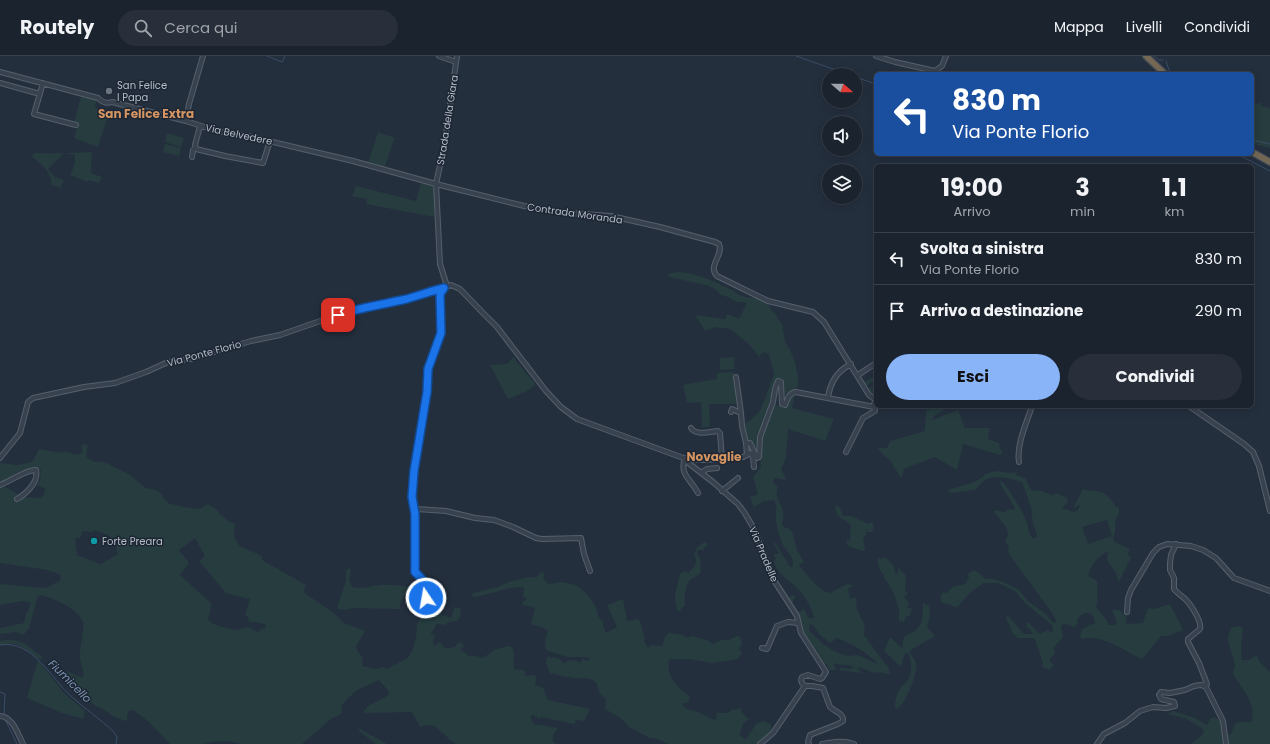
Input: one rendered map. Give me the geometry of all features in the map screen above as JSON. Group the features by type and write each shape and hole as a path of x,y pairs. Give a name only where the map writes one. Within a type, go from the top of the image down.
{"highway":[{"path":"1146,56 1162,72"},
{"path":"1254,153 1270,162"}],"street":[{"path":"186,121 189,104 203,56"},
{"path":"439,56 456,62"},
{"name":"Strada della Giara","path":"446,286 440,264 436,184 444,146 457,56"},
{"path":"876,56 935,71 942,66 946,56"},
{"name":"Via Belvedere","path":"0,72 98,98 101,101 109,103 112,102 186,121 217,131 252,136 292,147"},
{"path":"0,83 40,94"},
{"path":"43,83 34,114 76,125"},
{"path":"192,157 200,126"},
{"path":"195,148 225,156 246,159 261,164 265,161 270,141"},
{"name":"Contrada Moranda","path":"292,147 353,161 524,206 611,216 660,227 715,242 720,246 714,267 714,273 717,276 768,301 813,312 824,322 851,364"},
{"path":"433,599 426,598 422,579 415,572 414,508 412,493 415,462 427,392 428,369 441,333 440,294 446,286 454,286 460,289 497,327 546,391 561,407 573,416 586,423 685,458 704,460 722,459 743,457 748,452"},
{"name":"Via Ponte Florio","path":"0,458 20,433 28,402 33,398 84,387 115,383 168,362 191,359 251,340 280,335 352,310 412,298 424,292 446,286"},
{"path":"828,398 828,391 835,376 851,364 869,394 874,399"},
{"path":"858,375 874,364"},
{"path":"736,377 742,426 748,452 751,453 754,468"},
{"path":"746,443 750,443 755,455 757,458 759,457 760,437 773,402 775,389 778,382 781,382 783,405 785,405 788,396 791,393 796,392 874,406"},
{"path":"846,452 863,418 875,411 874,408"},
{"path":"1019,462 1018,456 1020,445 1031,408"},
{"path":"1192,408 1244,444 1253,452 1259,466 1270,511"},
{"path":"731,412 732,409 741,413"},
{"path":"691,428 696,432 718,431 720,433 722,459"},
{"path":"685,458 682,465 684,473 695,486 698,493"},
{"name":"Via Pradelle","path":"685,458 687,462 738,504 749,520 775,582 797,616 802,633 826,672 820,679 808,675 802,677 802,683 806,686"},
{"path":"702,473 708,469 717,468"},
{"path":"0,485 36,470 38,476 36,480 24,495 17,499"},
{"path":"722,491 738,478"},
{"path":"414,508 446,511 475,518 494,520 536,538 581,538 584,554 590,571"},
{"path":"1127,612 1129,593 1153,553 1164,544 1194,547 1206,551 1216,558 1234,578 1244,583 1270,591"},
{"path":"1097,744 1104,734 1125,723 1140,711 1153,707 1166,708 1175,706 1174,702 1161,699 1159,695 1161,692 1185,690 1194,686 1207,684 1199,663 1188,642 1188,639 1200,629 1201,626 1192,608 1174,589 1174,578 1170,570 1170,563 1171,555 1176,544"},
{"path":"762,648 767,649 777,626 788,622 798,623"},
{"path":"760,744 773,733 806,686 812,686 822,688 830,707 842,714 844,718 843,721 838,724 810,735 808,742 809,744"},
{"path":"1199,686 1206,687 1223,721 1226,744"},
{"path":"0,716 5,716 9,719 23,744"},
{"path":"822,744 841,741 854,744"}],"green space":[{"path":"81,96 96,100 95,108 109,112 98,147 74,138 78,124 74,123"},
{"path":"1254,103 1262,103 1261,106 1270,108 1270,148 1254,144"},
{"path":"378,132 395,138 384,168 368,163"},
{"path":"167,133 184,138 181,147 165,142"},
{"path":"165,144 181,148 179,156 163,152"},
{"path":"92,152 91,173 102,177 99,183 89,180 88,182 70,175 75,164 75,155 65,153"},
{"path":"35,153 64,153 48,169 55,177 64,180 61,188 52,185 50,176 45,168 32,156"},
{"path":"421,183 434,186 434,217 366,204 367,199 352,196 356,186 416,201"},
{"path":"680,272 707,279 742,296 750,298 758,296 767,301 782,325 785,341 794,359 798,376 798,385 796,390 790,394 785,394 784,383 782,381 779,382 758,446 754,447 749,441 743,443 743,425 760,411 769,388 774,374 769,354 763,352 759,357 749,344 730,329 716,327 705,331 695,315 725,319 727,314 739,319 747,303 737,302 721,295 715,289 706,285 669,277 668,275"},
{"path":"513,357 536,385 525,392 508,399 490,365 507,364"},
{"path":"734,357 735,369 720,370 720,358"},
{"path":"733,372 737,404 709,404 710,427 702,427 701,402 687,403 683,385 717,379 717,373"},
{"path":"874,376 874,381 866,386 864,382"},
{"path":"874,385 874,397 871,395 867,389"},
{"path":"795,393 792,408 834,419 825,441 788,429 786,458 781,469 786,480 775,478 773,481 778,488 777,497 783,511 782,525 790,529 793,534 797,550 804,562 799,565 800,567 817,586 830,593 847,584 852,585 852,587 848,588 850,599 855,597 857,600 856,607 865,626 864,635 889,669 890,673 888,674 878,672 874,673 859,667 857,668 861,672 860,673 840,670 840,668 852,669 853,666 835,663 833,665 836,668 835,670 830,670 827,664 822,664 803,634 797,618 779,588 781,586 789,597 794,595 795,597 793,602 796,610 800,612 803,609 808,617 813,619 814,616 808,602 798,589 780,573 775,565 774,560 776,559 773,554 779,553 774,544 775,542 790,567 792,567 793,561 783,545 778,532 776,521 777,508 774,500 764,501 754,507 750,497 758,494 753,477 761,467 760,460 762,457 763,432 775,405 786,406","holes":["810,624 814,626 820,635 830,643 837,638 843,640 864,652 878,664 857,655 848,656 831,649 817,639 809,630"]},
{"path":"932,408 944,408 943,411 934,416 932,420 958,410 965,428 990,428 988,439 999,443 1000,449 1003,452 1000,455 963,444 957,470 935,457 903,469 904,471 901,478 889,459 883,455 878,448 887,448 890,441 925,431 926,411"},
{"path":"86,444 88,446 86,456 89,459 95,462 108,464 130,475 146,488 156,490 161,493 168,503 199,509 208,504 215,508 228,521 235,524 234,536 240,546 262,556 262,560 306,585 303,592 335,614 344,623 365,631 356,646 358,652 363,658 362,666 376,669 384,667 387,669 408,658 416,638 417,625 423,612 437,613 451,618 455,607 460,608 460,617 457,621 449,622 445,625 436,624 431,633 435,636 433,640 434,646 440,642 445,648 450,648 456,646 457,643 460,642 464,645 461,650 469,656 483,658 494,650 508,646 512,647 514,653 515,670 519,669 525,671 526,676 535,675 535,685 543,688 548,700 590,709 584,721 576,720 574,724 541,717 539,719 534,715 531,715 531,719 534,724 558,728 554,733 553,738 553,742 557,744 456,744 433,726 429,725 420,727 412,712 364,713 368,706 389,695 389,692 379,680 357,690 342,705 341,714 331,719 302,744 241,744 229,741 203,744 170,744 149,722 133,710 128,711 127,720 125,721 113,716 84,697 63,675 63,671 83,677 83,668 80,658 83,623 81,618 72,609 52,598 40,595 37,598 29,629 23,635 16,632 0,634 0,628 24,623 26,614 31,604 30,602 22,601 0,605 0,584 45,588 60,581 61,575 48,570 0,563 0,463 17,465 32,462 39,449 79,454 83,452 81,448 82,445","holes":["29,470 41,470 40,480 37,485 46,489 42,498 23,497 3,486 15,473","94,530 108,535 113,540 118,554 101,564 77,555 75,538 80,538 83,531 93,532","195,538 205,556 199,561 226,593 250,599 245,615 249,618 248,621 265,624 266,628 258,632 248,627 235,630 211,623 208,619 212,604 180,575 189,563 179,550"]},
{"path":"997,471 1010,473 1017,472 1016,475 1026,479 1031,490 1041,491 1052,495 1056,493 1067,498 1068,502 1062,508 1074,512 1077,511 1080,506 1078,505 1076,508 1074,506 1083,489 1104,493 1110,498 1116,507 1119,508 1115,521 1115,532 1113,538 1115,542 1130,549 1127,554 1131,557 1119,582 1116,573 1107,560 1108,551 1093,564 1088,576 1096,580 1098,583 1096,607 1108,622 1107,625 1114,625 1117,623 1112,610 1119,610 1123,614 1127,613 1126,624 1143,623 1148,608 1155,609 1170,604 1183,630 1170,635 1161,636 1142,659 1105,641 1090,638 1082,639 1080,636 1082,629 1095,623 1093,616 1086,613 1077,619 1078,623 1074,627 1066,624 1061,625 1063,637 1054,647 1055,654 1050,658 1050,661 1054,665 1050,670 1042,667 1043,663 1035,639 1017,638 1012,632 1006,618 1008,616 1024,634 1033,634 1030,629 1027,628 1026,622 1040,634 1048,630 1052,633 1052,625 1025,603 1015,591 998,583 984,583 972,591 957,607 942,603 940,597 943,592 948,593 953,587 965,584 969,577 968,574 974,570 986,579 993,579 1003,582 1019,590 1028,601 1046,614 1052,622 1057,622 1050,610 1011,557 1008,551 1009,547 1006,543 1008,536 1007,529 994,512 994,510 1005,512 1008,509 1014,510 1015,508 1001,485 1000,480 1011,493 1026,519 1030,535 1032,538 1036,538 1037,535 1033,524 1031,507 1022,482 1006,478 993,477 986,479 975,490 951,493 947,490 972,483 983,477 985,474","holes":["1107,520 1112,536 1088,544 1082,527"]},
{"path":"837,505 843,516 851,516 868,524 871,522 873,524 874,527 872,532 866,532 866,535 863,538 864,551 850,547 846,543 846,541 850,540 851,525 837,515 835,507"},
{"path":"705,542 707,543 707,547 705,546 703,550 698,550 697,553 700,559 701,572 688,583 685,592 685,606 678,611 675,595 680,574 685,571 689,574 696,562 694,555 695,551"},
{"path":"885,557 894,566 896,574 898,572 898,567 906,576 905,590 908,593 904,597 909,603 907,608 912,609 910,615 906,617 904,622 899,621 899,610 895,596 884,578 877,561 879,558 881,559"},
{"path":"349,568 351,571 349,580 352,587 363,588 387,585 409,587 400,603 400,609 338,609 346,580 346,571"},
{"path":"542,572 545,574 543,578 547,583 551,584 563,582 573,585 585,592 591,599 599,617 603,622 606,633 617,627 607,605 623,599 627,621 637,619 640,621 645,639 644,641 648,648 651,645 661,646 665,637 669,633 682,635 687,638 693,636 709,641 713,644 721,640 729,640 737,636 740,637 742,643 739,650 743,653 737,659 712,663 689,659 671,659 669,660 669,671 681,690 690,696 688,703 682,703 682,705 687,709 698,712 714,720 717,718 716,713 728,713 733,709 736,710 741,708 742,713 749,719 743,724 740,734 741,737 746,739 756,724 763,721 771,724 771,731 758,744 669,744 654,738 650,738 629,727 622,719 605,709 606,699 600,694 595,681 550,673 546,663 547,657 549,656 551,658 561,660 565,664 567,661 575,660 580,663 582,659 589,661 590,659 587,657 567,657 546,650 545,640 548,631 542,627 532,625 531,623 535,609 533,607 523,605 522,603 527,599 523,596 524,588 511,588 476,597 472,596 473,593 498,587 509,582 536,577"},
{"path":"923,603 929,606 930,617 927,627 935,636 909,651 916,663 915,675 904,701 897,709 895,708 896,696 910,677 910,660 908,653 905,653 901,667 884,651 890,637 903,649 903,639 915,631 921,623"},
{"path":"1237,626 1242,627 1243,631 1241,648 1242,660 1249,660 1257,655 1259,661 1270,672 1270,744 1191,744 1202,735 1204,731 1202,728 1185,718 1167,714 1173,711 1195,718 1207,725 1210,719 1214,717 1223,722 1228,735 1231,734 1235,724 1240,722 1251,722 1253,716 1248,697 1233,674 1235,665 1228,637 1231,628"},
{"path":"14,640 23,643 42,656 42,659 36,658 18,645 10,644 0,646 0,641"},
{"path":"38,660 64,693 85,711 83,719 62,713 27,698"},
{"path":"360,729 387,744 376,744 358,730"}],"waterway":[{"path":"267,56 282,62 285,56"},
{"path":"796,56 830,68"},
{"path":"1154,56 1159,60 1163,60"},
{"path":"1166,61 1170,72"},
{"path":"862,79 874,83"},
{"path":"1254,140 1270,144"},
{"path":"1241,156 1270,171"},
{"name":"Fiumicello","path":"0,645 12,645 22,648 32,654 72,697 113,731 117,737 116,744"},
{"path":"0,692 5,694 4,715"},
{"path":"5,719 17,744"}],"place":[{"name":"San Felice I Papa","path":"109,91"},
{"name":"Forte Preara","path":"94,541"}],"district":[{"name":"San Felice Extra","path":"146,114"},
{"name":"Novaglie","path":"714,457"}],"route":[{"path":"338,315 352,310 412,298 424,292 444,288 441,290 439,302 442,329 438,345 428,369 427,392 416,455 412,497 415,514 415,572 422,579 426,598"}]}
